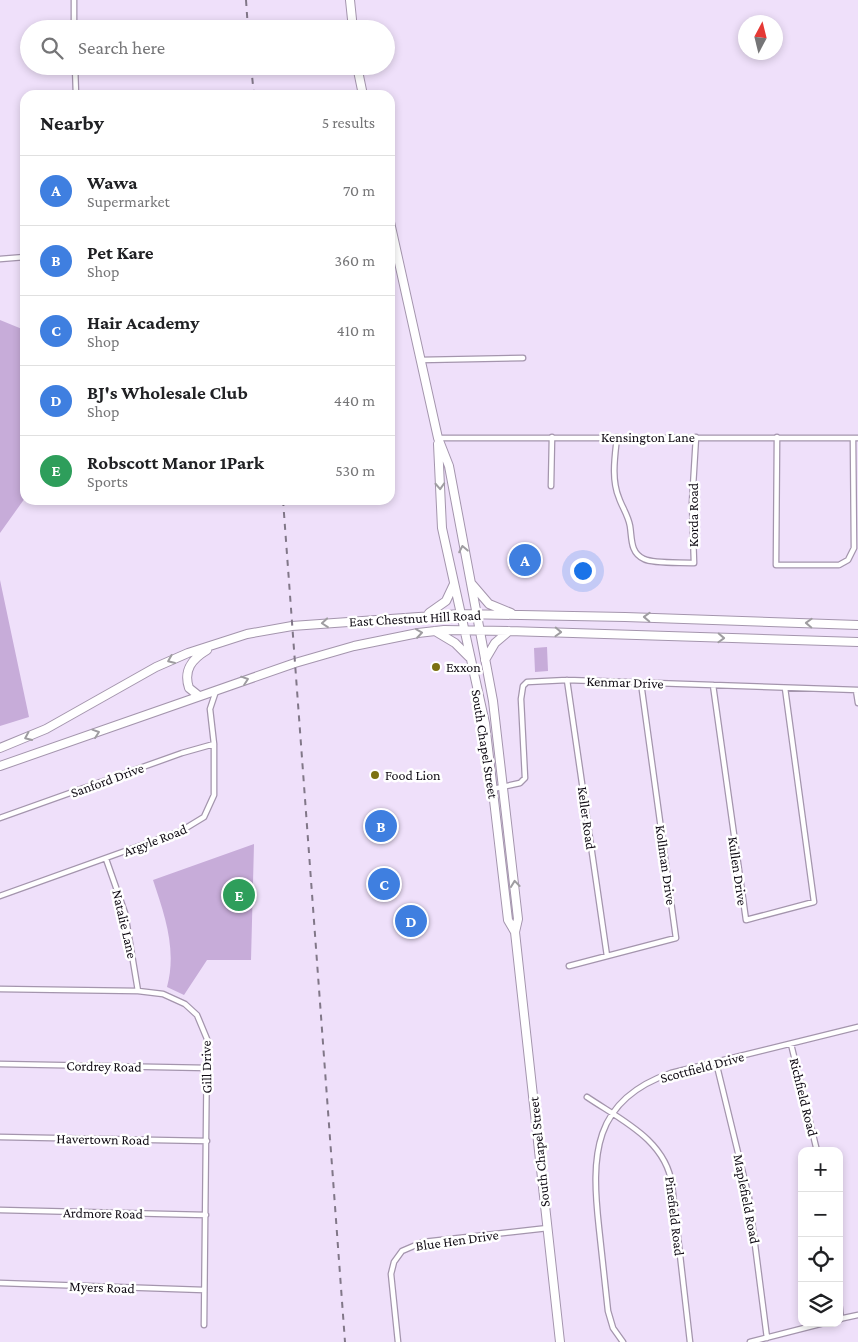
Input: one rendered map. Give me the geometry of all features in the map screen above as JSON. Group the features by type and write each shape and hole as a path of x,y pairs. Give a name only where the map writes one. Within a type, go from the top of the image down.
{"main road":[{"path":"350,0 352,20"},
{"path":"360,75 362,90"},
{"name":"South Chapel Street","path":"395,245 438,438 449,466 485,660 504,787 518,919 515,932 560,1342"},
{"name":"South Chapel Street","path":"438,438 442,528 484,723 508,920 515,932"},
{"path":"470,581 489,604 515,615"},
{"path":"426,615 446,601 454,584"},
{"name":"East Chestnut Hill Road","path":"0,748 46,729 156,667 216,643 247,634 292,626 461,614 625,616 858,625"},
{"name":"East Chestnut Hill Road","path":"0,766 203,700 217,690 354,646 435,631 480,630 858,642"},
{"path":"435,631 455,643 471,659"},
{"path":"485,660 495,643 509,631"},
{"path":"833,641 858,637"},
{"path":"203,700 189,688 187,673 190,664 197,656 216,643"}],"street":[{"path":"74,0 74,20"},
{"path":"75,75 76,90"},
{"path":"0,259 20,257"},
{"path":"420,360 523,358"},
{"path":"551,486 552,437"},
{"name":"Korda Road","path":"617,437 614,462 616,489 627,515 630,537 635,551 644,559 694,563 692,503 696,437"},
{"path":"777,437 776,565 839,565 852,556 854,548 855,438"},
{"name":"Kensington Lane","path":"438,438 855,438"},
{"name":"Kenmar Drive","path":"493,789 520,783 526,773 521,698 523,686 534,681 567,680 857,690 858,703"},
{"name":"Keller Road","path":"567,680 607,956"},
{"name":"Kollman Drive","path":"569,966 676,938 641,683"},
{"name":"Kullen Drive","path":"713,685 746,920 814,902 785,688"},
{"name":"Argyle Road","path":"0,896 181,831 204,817 214,795 214,744 210,709 217,690"},
{"name":"Argyle Road","path":"203,700 210,709"},
{"name":"Sanford Drive","path":"0,818 182,753 214,744"},
{"name":"Natalie Lane","path":"106,859 125,913 138,990"},
{"name":"Gill Drive","path":"0,989 138,990 175,998 197,1015 207,1039 208,1068 204,1325"},
{"name":"Scottfield Drive","path":"623,1342 614,1328 608,1311 594,1180 598,1146 613,1114 629,1096 652,1081 716,1062 858,1027"},
{"name":"Richfield Road","path":"791,1044 815,1147"},
{"name":"Maplefield Road","path":"716,1062 749,1198 767,1338"},
{"name":"Cordrey Road","path":"0,1064 208,1068"},
{"name":"Pinefield Road","path":"587,1097 654,1145 664,1158 670,1171 690,1342"},
{"name":"Havertown Road","path":"0,1137 207,1141"},
{"name":"Ardmore Road","path":"0,1210 206,1215"},
{"name":"Blue Hen Drive","path":"398,1342 391,1274 394,1262 402,1251 423,1242 548,1228"},
{"name":"Myers Road","path":"0,1284 204,1290"},
{"path":"843,1318 858,1315"},
{"path":"750,1342 809,1327"}],"shaded area":[{"path":"0,320 20,328 20,505 0,533"},
{"path":"0,580 29,717 0,726"},
{"path":"547,647 548,671 535,672 534,648"},
{"path":"254,844 251,960 207,960 184,995 167,987 171,960 170,946 162,907 153,880"}],"railway":[{"path":"246,0 247,20"},
{"path":"252,75 253,90"},
{"path":"283,505 345,1342"}],"place":[{"name":"Wawa","path":"525,560"},
{"name":"Exxon","path":"436,667"},
{"name":"Food Lion","path":"375,775"},
{"name":"Pet Kare","path":"381,826"},
{"name":"Hair Academy","path":"384,884"},
{"name":"Robscott Manor 1Park","path":"239,895"},
{"name":"BJ's Wholesale Club","path":"411,921"}]}
